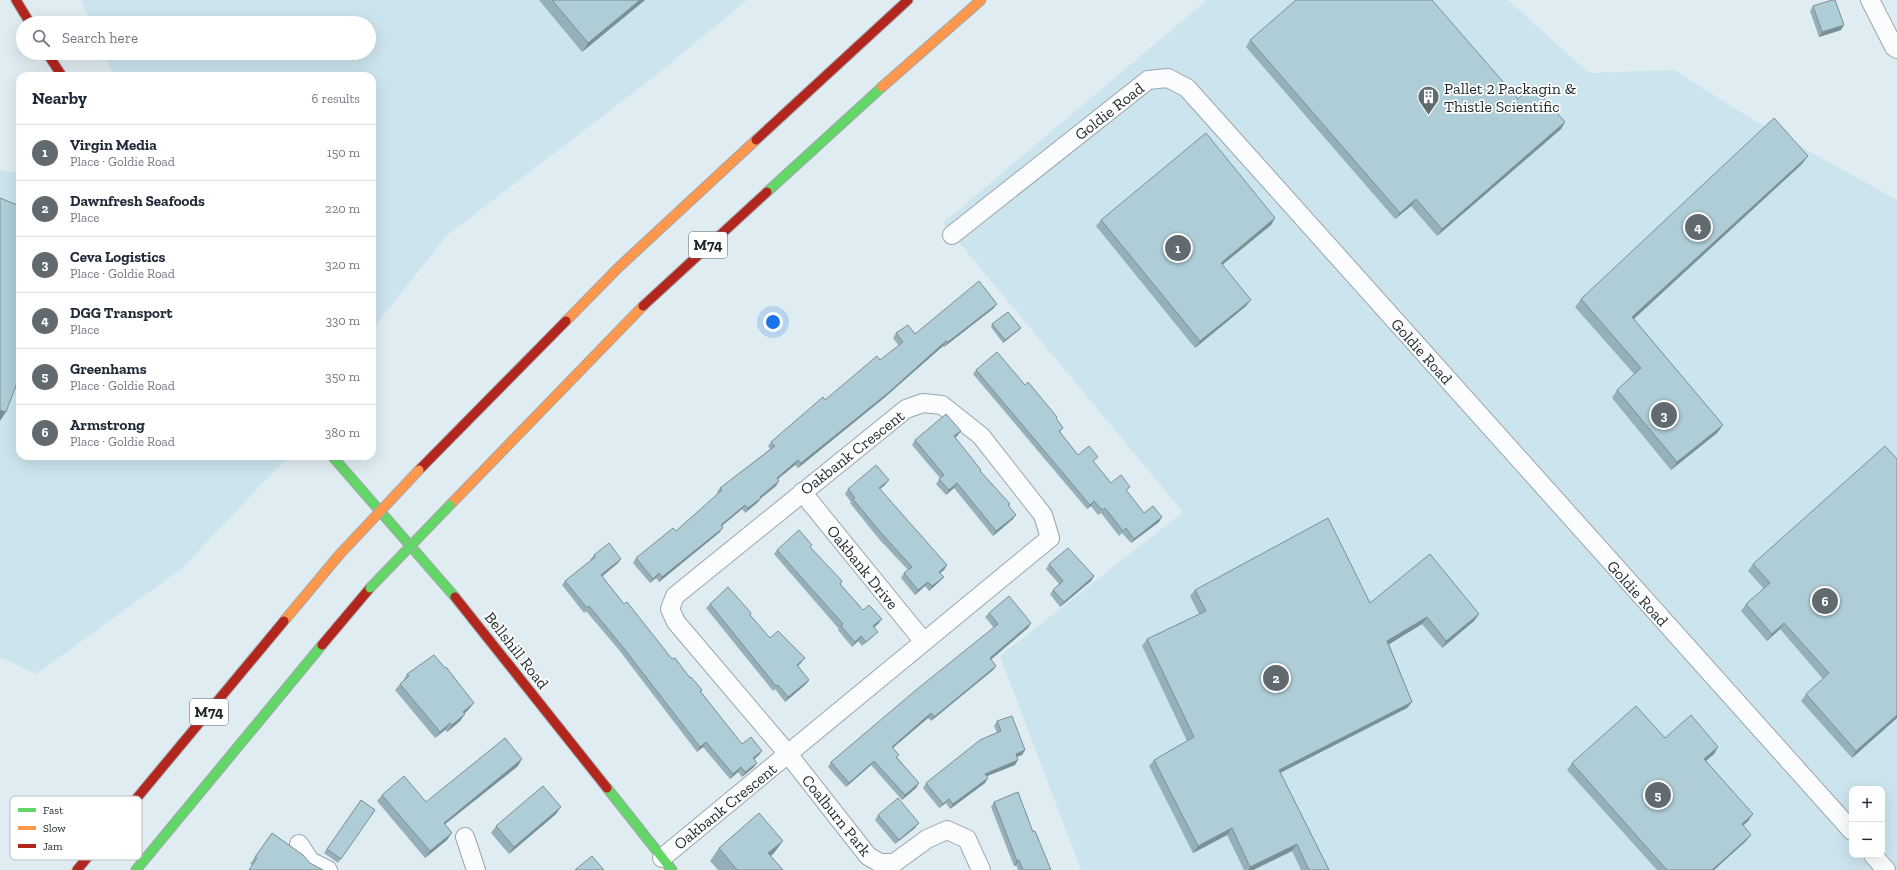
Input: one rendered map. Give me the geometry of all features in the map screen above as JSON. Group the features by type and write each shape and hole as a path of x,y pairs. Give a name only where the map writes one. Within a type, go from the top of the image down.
{"main road":[{"path":"16,0 26,16"},
{"name":"M74","path":"139,796 340,554 420,470 619,267 908,0"},
{"name":"M74","path":"136,870 370,588 648,300 930,43 982,0"},
{"path":"52,60 60,72"},
{"name":"Bellshill Road","path":"336,460 466,609 667,864"},
{"name":"M74","path":"77,870 85,860"}],"street":[{"path":"1870,0 1897,49"},
{"name":"Goldie Road","path":"952,235 1148,80 1168,78 1187,88 1849,829"},
{"name":"Oakbank Crescent","path":"667,864 788,754 1050,538 1044,515 981,436 942,405 923,403 906,409 675,596 670,609 676,622 788,754"},
{"name":"Oakbank Drive","path":"802,492 924,642"},
{"name":"Coalburn Park","path":"788,754 868,856 880,863 894,863 927,839 947,830 968,839 981,870"},
{"path":"465,837 476,870"},
{"path":"299,844 310,860 328,870"},
{"path":"1876,858 1886,870"}],"shaded area":[{"path":"81,0 747,0 655,76 446,236 376,325 376,72 111,72 107,60 376,60 376,16 88,16"},
{"path":"1207,0 1508,0 1589,73 1674,70 1758,123 1897,200 1897,870 1081,870 1000,656 1183,512 943,223"},
{"path":"0,170 16,173 16,460 285,460 181,569 36,674 0,657"}],"building":[{"path":"552,0 640,0 588,43"},
{"name":"Pallet 2 Packagin & Thistle Scientific","path":"1296,0 1432,0 1518,99 1533,85 1565,122 1442,229 1416,199 1400,213 1250,40"},
{"path":"1835,0 1844,25 1822,32 1813,6"},
{"path":"1774,118 1808,156 1632,317 1723,425 1677,462 1617,390 1641,368 1581,299"},
{"path":"1206,133 1275,218 1221,263 1251,300 1200,341 1101,220"},
{"path":"0,198 16,204 16,386 6,412 0,410"},
{"path":"979,281 997,304 948,342 946,341 888,393 801,463 798,460 777,478 779,481 760,497 761,498 748,508 745,505 721,525 723,528 662,577 659,573 653,579 636,558 673,528 676,531 722,490 720,488 775,446 771,442 823,397 825,400 877,356 880,360 903,342 896,333 908,325 915,334"},
{"path":"1008,312 1021,328 1005,340 992,324"},
{"path":"997,352 1025,385 1028,382 1057,417 1056,418 1063,428 1059,431 1078,455 1089,446 1098,457 1093,461 1111,483 1121,475 1130,487 1126,490 1144,513 1153,506 1162,517 1134,539 1126,528 1123,531 1105,508 1102,510 1094,501 1090,505 976,370"},
{"path":"946,414 961,431 954,436 981,470 980,471 1010,504 1008,505 1016,515 996,531 957,483 949,490 939,479 944,475 915,440"},
{"path":"1885,446 1897,459 1897,715 1856,751 1806,694 1829,673 1784,623 1772,634 1746,604 1770,583 1753,564"},
{"path":"876,465 889,480 879,488 947,565 939,572 944,577 932,586 928,582 918,590 904,573 912,567 853,499 855,498 848,489"},
{"path":"1328,518 1370,603 1430,554 1479,614 1446,641 1427,617 1387,641 1412,702 1279,770 1329,870 1309,870 1297,844 1250,867 1232,828 1198,846 1154,760 1194,737 1147,639 1206,611 1195,590"},
{"path":"799,530 812,545 810,547 842,581 840,584 863,610 869,605 882,619 873,626 878,632 866,642 861,636 855,642 841,626 843,624 777,550"},
{"path":"609,543 621,559 601,575 624,604 627,602 672,659 675,658 690,678 691,677 702,690 700,691 742,744 751,737 762,751 753,758 757,763 745,772 741,767 733,774 706,742 700,747 622,646 589,606 587,608 565,581 595,557 594,555"},
{"path":"1068,548 1094,576 1064,602 1053,590 1063,581 1049,564"},
{"path":"728,587 751,613 750,615 770,638 778,631 805,658 797,665 809,680 788,697 778,685 776,686 710,604"},
{"path":"1009,596 1031,623 990,658 996,666 934,717 931,713 892,747 899,755 896,757 919,783 905,795 874,761 849,783 831,762 916,690 998,624 989,613"},
{"path":"434,655 445,668 446,667 474,703 463,712 465,714 452,725 450,723 440,732 400,684 409,676 407,674"},
{"path":"1636,706 1665,738 1691,715 1718,747 1704,759 1753,814 1742,824 1751,835 1712,870 1667,870 1572,763"},
{"path":"1012,716 1025,750 1016,754 1018,760 985,774 988,778 953,804 949,799 943,804 926,783 980,740 1001,731 997,721"},
{"path":"505,738 522,759 444,823 452,833 430,851 382,795 404,776 426,802"},
{"path":"543,786 561,807 514,847 496,826"},
{"path":"1018,792 1033,832 1035,831 1051,870 1023,870 1019,860 1017,861 994,802"},
{"path":"898,798 919,823 899,840 878,815"},
{"path":"361,800 375,810 341,859 327,849"},
{"path":"759,813 783,841 768,853 783,870 737,870 719,848"},
{"path":"272,833 303,855 310,863 323,870 249,870 257,858 255,857"},
{"path":"592,856 604,870 575,870"}],"traffic: fast":[{"path":"767,192 882,87"},
{"path":"335,460 455,597"},
{"path":"370,588 450,505"},
{"path":"136,870 322,645"},
{"path":"607,788 672,870"}],"traffic: slow":[{"path":"882,87 981,0"},
{"path":"566,321 619,267 756,140"},
{"path":"450,505 643,306"},
{"path":"340,554 419,470"},
{"path":"284,621 340,554"}],"traffic: jam":[{"path":"16,0 26,16"},
{"path":"756,140 908,0"},
{"path":"52,60 59,72"},
{"path":"643,306 767,192"},
{"path":"419,470 566,321"},
{"path":"322,645 370,588"},
{"path":"455,597 607,788"},
{"path":"139,796 284,621"},
{"path":"77,870 85,860"}],"place":[{"name":"Pallet 2 Packagin & Thistle Scientific","path":"1429,116"},
{"name":"DGG Transport","path":"1698,227"},
{"name":"Virgin Media","path":"1178,248"},
{"name":"Ceva Logistics","path":"1664,415"},
{"name":"Armstrong","path":"1825,601"},
{"name":"Dawnfresh Seafoods","path":"1276,678"},
{"name":"Greenhams","path":"1658,795"}]}
